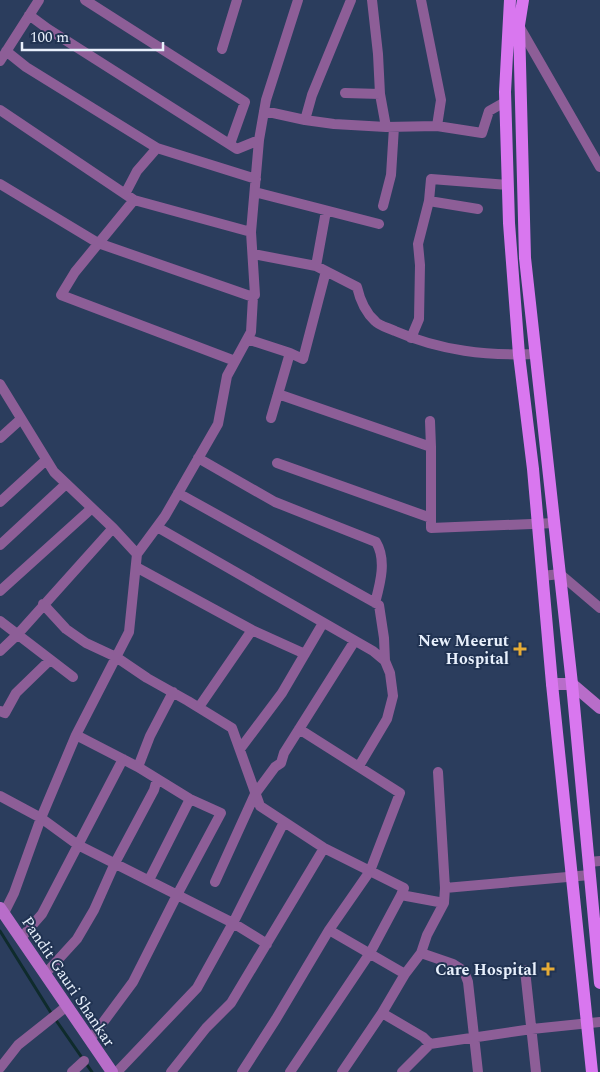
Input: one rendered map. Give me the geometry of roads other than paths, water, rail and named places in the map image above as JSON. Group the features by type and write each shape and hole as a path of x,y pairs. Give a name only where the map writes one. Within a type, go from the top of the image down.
{"main road":[{"path":"510,0 523,173 525,258 593,866 600,984"},
{"path":"523,0 513,22 505,102 509,223 519,355 534,469 537,525 571,877 594,1022 592,1072"},
{"path":"508,179 523,173"}],"street":[{"path":"85,0 245,102 230,144"},
{"path":"222,49 236,0"},
{"path":"305,120 312,95 351,0"},
{"path":"372,0 380,94 390,127 392,175 383,206"},
{"path":"421,0 442,100 437,126"},
{"path":"0,61 30,15 36,1"},
{"path":"1,912 14,893 41,818 76,734 129,632 138,554 178,493 218,424 227,376 251,332 253,297 255,295 251,232 260,140 266,100 295,1"},
{"path":"30,15 48,29 237,149 260,140"},
{"path":"513,22 599,162"},
{"path":"6,51 26,67 157,148 256,179"},
{"path":"345,93 380,94"},
{"path":"264,110 305,120 334,124 390,127 437,126 482,133 490,111 505,102"},
{"path":"0,110 134,200 251,232"},
{"path":"125,194 137,171 157,148"},
{"path":"411,338 419,320 420,265 418,244 429,201 431,179 508,179"},
{"path":"0,184 98,243 253,297"},
{"path":"255,192 379,224"},
{"path":"134,200 75,272 61,296 235,361"},
{"path":"429,201 478,209"},
{"path":"316,266 326,211"},
{"path":"252,254 316,266 357,287 360,300 376,322 411,338 457,351 519,355 536,354"},
{"path":"247,339 290,353 303,360 326,271"},
{"path":"271,418 290,353"},
{"path":"0,384 54,472 138,554"},
{"path":"278,394 431,447"},
{"path":"0,438 21,419"},
{"path":"430,421 431,528 555,523"},
{"path":"198,458 275,502 376,542 382,551 381,580 375,603"},
{"path":"0,502 46,460"},
{"path":"277,463 431,518"},
{"path":"0,545 66,484"},
{"path":"178,493 379,606 384,638 385,661 390,673 393,696 387,719 359,766"},
{"path":"0,591 92,508"},
{"path":"156,527 354,642 373,651 385,661"},
{"path":"0,651 113,528"},
{"path":"136,567 252,630 305,654"},
{"path":"542,576 560,574 600,608"},
{"path":"43,604 66,629 86,643 116,658 232,728 260,806 324,848 404,888 370,953 290,1072"},
{"path":"0,621 73,677"},
{"path":"240,749 282,692 323,623"},
{"path":"199,708 252,630"},
{"path":"215,882 256,794 275,766 281,763 284,753 354,642"},
{"path":"0,711 5,713 16,693 50,660"},
{"path":"552,684 572,684 600,708"},
{"path":"138,767 150,736 173,692"},
{"path":"242,1072 276,1020 329,930 370,871 400,793 299,729"},
{"path":"76,734 138,767 190,799 221,813 133,982 90,1040"},
{"path":"21,938 42,914 123,759"},
{"path":"344,1071 421,952 426,935 444,903 445,888 438,772"},
{"path":"45,974 77,939 94,910 115,864 154,790 157,780"},
{"path":"0,796 41,818 78,845 233,923 267,944"},
{"path":"148,880 190,799"},
{"path":"117,1072 197,988 233,923 284,822"},
{"path":"171,1072 206,1028 231,1004 324,848"},
{"path":"445,888 571,877 593,866"},
{"path":"402,895 444,903"},
{"name":"Pandit Gauri Shankar","path":"1,912 21,938 112,1072"},
{"path":"329,930 405,974"},
{"path":"421,952 453,964 464,971 468,982 478,1072"},
{"path":"525,970 536,1072"},
{"path":"0,1068 18,1045 67,1006"},
{"path":"382,1012 423,1037 430,1044"},
{"path":"402,1072 430,1044 594,1022"},
{"path":"72,1072 84,1061"}],"waterway":[{"path":"0,931 53,1016 92,1072"}],"place":[{"name":"New Meerut Hospital","path":"520,649"},
{"name":"Care Hospital","path":"548,969"}]}
